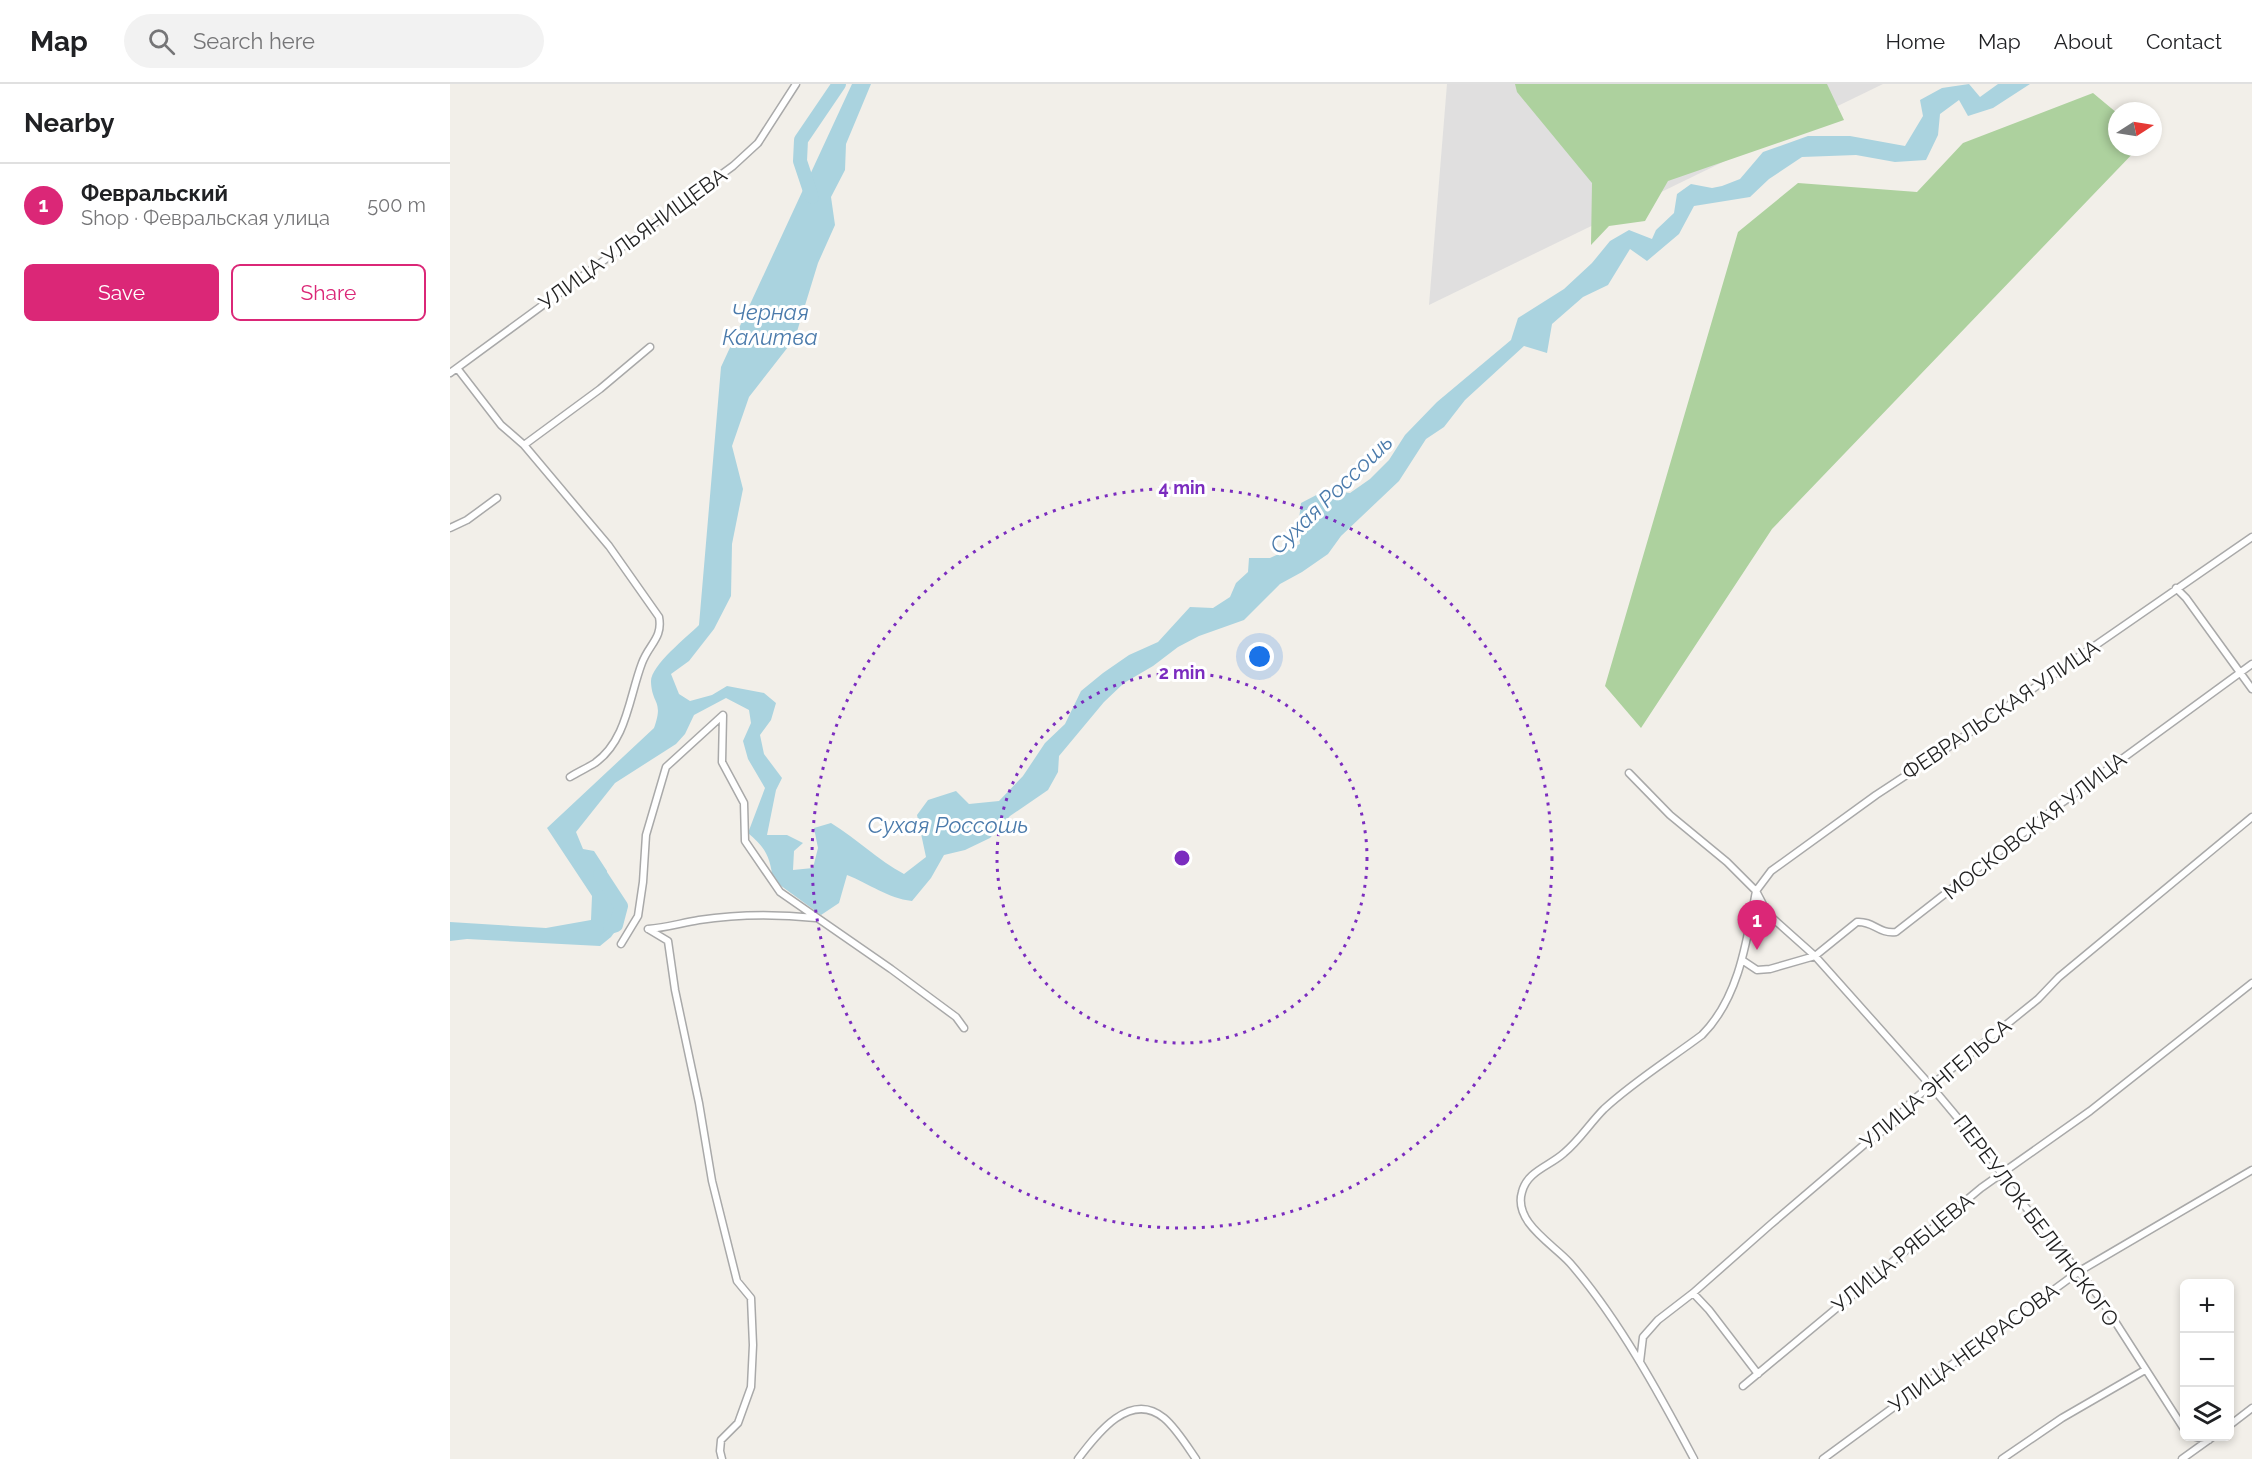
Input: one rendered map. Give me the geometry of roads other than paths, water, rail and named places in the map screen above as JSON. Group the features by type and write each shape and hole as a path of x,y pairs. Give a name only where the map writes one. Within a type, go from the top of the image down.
{"street":[{"name":"УЛИЦА УЛЬЯНИЩЕВА","path":"450,373 733,166 758,142 796,84"},
{"path":"524,445 600,389 650,348"},
{"path":"457,368 501,425 524,445 609,546 659,617 661,626 659,634 642,661 624,723 615,741 596,762 570,777"},
{"path":"450,528 467,520 497,498"},
{"name":"ФЕВРАЛЬСКАЯ УЛИЦА","path":"1695,1459 1640,1363 1591,1289 1569,1262 1522,1214 1520,1202 1526,1181 1533,1173 1565,1153 1606,1107 1712,1025 1734,982 1742,960 1756,891 1771,871 1876,795 2252,537"},
{"path":"2176,588 2186,598 2252,689"},
{"name":"МОСКОВСКАЯ УЛИЦА","path":"1815,956 1857,922 1866,922 1887,933 1896,932 2063,802 2252,664"},
{"path":"621,944 638,916 646,835 666,767 723,716 723,762 744,803 745,841 780,892 956,1017 964,1028"},
{"path":"1629,773 1670,814 1727,862 1756,891"},
{"name":"УЛИЦА ЭНГЕЛЬСА","path":"1640,1363 1643,1337 1658,1320 1693,1293 1866,1143 1893,1123 1913,1101 2038,999 2059,977 2252,817"},
{"name":"ПЕРЕУЛОК БЕЛИНСКОГО","path":"1756,891 1768,914 1815,956 1931,1086 1992,1159 2000,1175 2100,1298 2180,1423"},
{"path":"722,1459 721,1440 738,1424 750,1387 753,1345 751,1298 737,1281 712,1181 699,1102 675,990 668,940 648,929 699,920 754,915 790,914 819,918"},
{"path":"1742,960 1757,970 1770,969 1815,956"},
{"name":"УЛИЦА РЯБЦЕВА","path":"1743,1386 1913,1243 2000,1175 2090,1111 2252,983"},
{"name":"УЛИЦА НЕКРАСОВА","path":"1823,1459 2078,1272 2252,1170"},
{"path":"1693,1293 1709,1310 1758,1374"},
{"path":"2002,1459 2062,1418 2145,1370"},
{"path":"1078,1459 1109,1423 1133,1409 1147,1408 1164,1418 1196,1459"},
{"path":"2234,1421 2251,1409"},
{"path":"2182,1459 2208,1441"}],"water":[{"path":"852,84 871,84 846,144 845,170 831,197 835,225 818,263 795,338 749,397 732,446 743,489 732,544 731,596 714,629 689,661 671,674 679,694 690,701 712,695 727,686 764,693 776,703 771,720 760,735 764,754 782,778 776,790 767,835 787,835 803,843 794,851 793,870 813,868 818,848 814,828 831,823 904,874 926,857 917,815 928,800 956,791 969,804 999,801 1023,776 1045,743 1065,724 1081,691 1129,655 1158,642 1190,607 1213,608 1230,597 1236,583 1248,572 1249,558 1270,558 1300,544 1298,528 1301,503 1326,490 1350,493 1370,479 1389,460 1405,435 1437,402 1511,340 1518,318 1564,289 1592,263 1610,241 1629,230 1652,239 1656,230 1674,213 1677,194 1691,184 1712,188 1740,179 1763,152 1808,136 1850,136 1905,146 1923,116 1920,100 1942,88 1969,84 1980,97 1998,84 2030,84 1993,108 1968,116 1959,100 1940,114 1938,135 1926,160 1895,162 1856,155 1802,157 1769,179 1750,197 1694,206 1679,234 1647,261 1630,249 1608,285 1583,297 1552,324 1547,353 1524,346 1465,400 1444,427 1426,439 1399,481 1341,536 1328,554 1280,584 1244,620 1199,636 1178,647 1153,666 1124,683 1104,702 1059,756 1058,772 1048,790 1010,816 990,838 965,850 944,855 931,878 912,901 887,894 847,875 839,903 821,915 773,880 766,854 759,843 748,833 765,788 748,759 743,741 751,723 749,710 726,698 694,715 685,734 676,744 615,783 576,832 583,849 594,851 607,871 606,882 616,899 621,923 611,937 600,946 467,939 450,941 450,922 546,928 591,920 592,896 547,828 654,728 658,707 652,689 652,675 678,644 699,625 721,367"}],"waterway":[{"path":"812,197 800,161 801,140 839,84"},
{"path":"600,874 621,906 616,925 610,927"}],"place":[{"name":"Февральский","path":"1757,950"}],"water label":[{"name":"Черная Калитва","path":"770,324"},
{"name":"Сухая Россошь","path":"1331,494"},
{"name":"Сухая Россошь","path":"948,825"}]}
